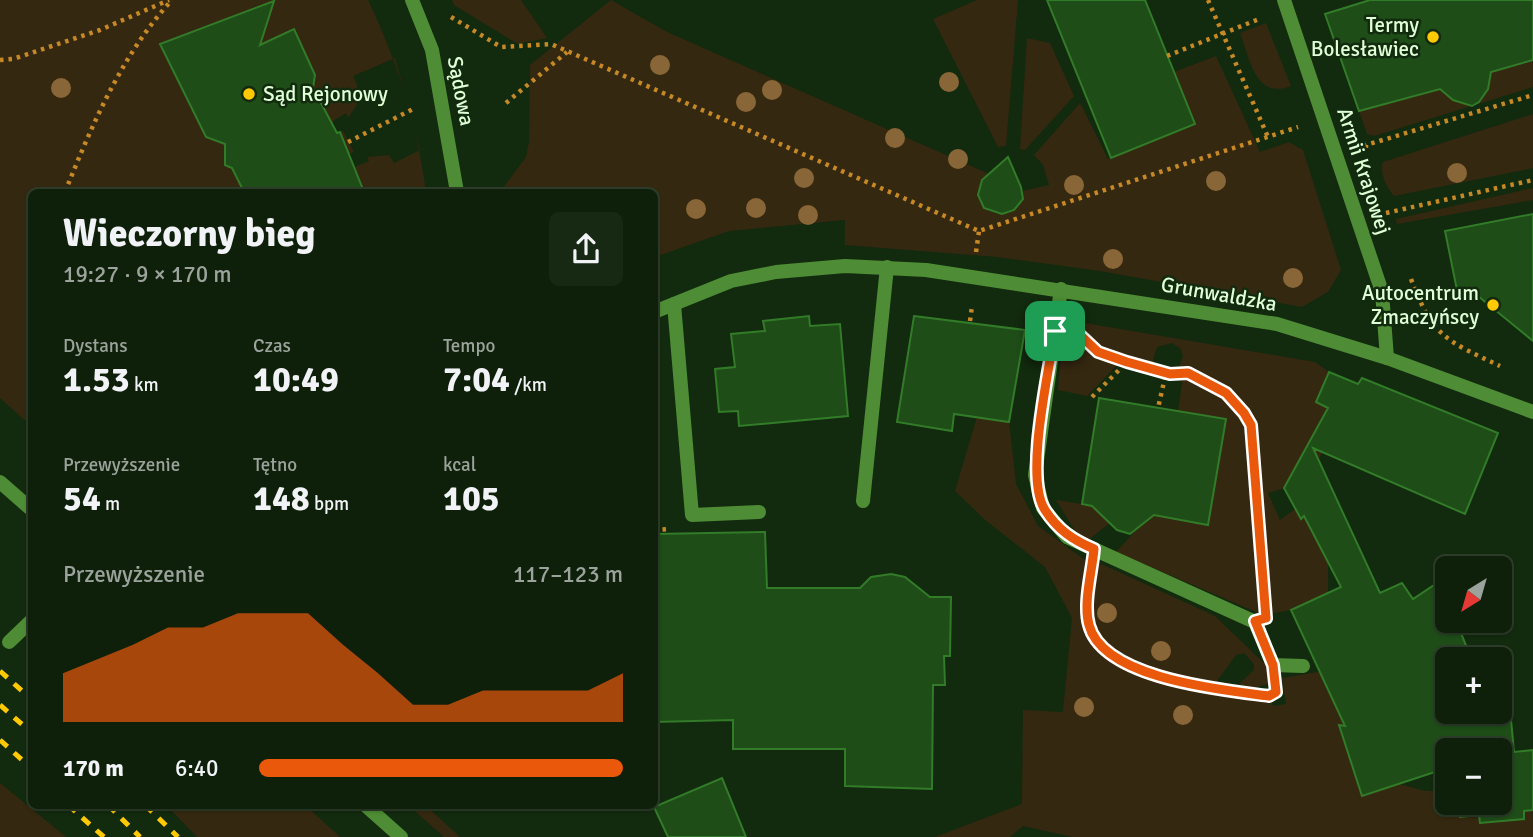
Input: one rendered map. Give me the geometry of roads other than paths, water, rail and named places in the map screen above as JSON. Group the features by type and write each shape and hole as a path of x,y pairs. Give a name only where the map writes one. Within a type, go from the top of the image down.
{"street":[{"name":"Sądowa","path":"412,0 432,50 456,189"},
{"name":"Armii Krajowej","path":"1286,0 1382,292 1387,358"},
{"name":"Grunwaldzka","path":"658,310 731,281 776,272 845,266 887,267 1061,289 1277,324 1387,358 1533,412"},
{"path":"863,501 887,267"},
{"path":"1061,289 1035,475 1043,508 1067,537 1255,621 1273,665 1303,666"},
{"path":"674,304 692,515 759,512"},
{"path":"0,482 28,506"},
{"path":"9,642 28,624"},
{"path":"370,809 401,837"}],"railway":[{"path":"0,671 28,696"},
{"path":"0,705 28,730"},
{"path":"0,740 28,765"},
{"path":"72,809 104,837"},
{"path":"112,809 140,837"},
{"path":"149,809 178,837"}],"place":[{"name":"Termy Bolesławiec","path":"1433,37"},
{"name":"Sąd Rejonowy","path":"249,94"},
{"name":"Autocentrum Zmaczyńscy","path":"1493,305"}]}
